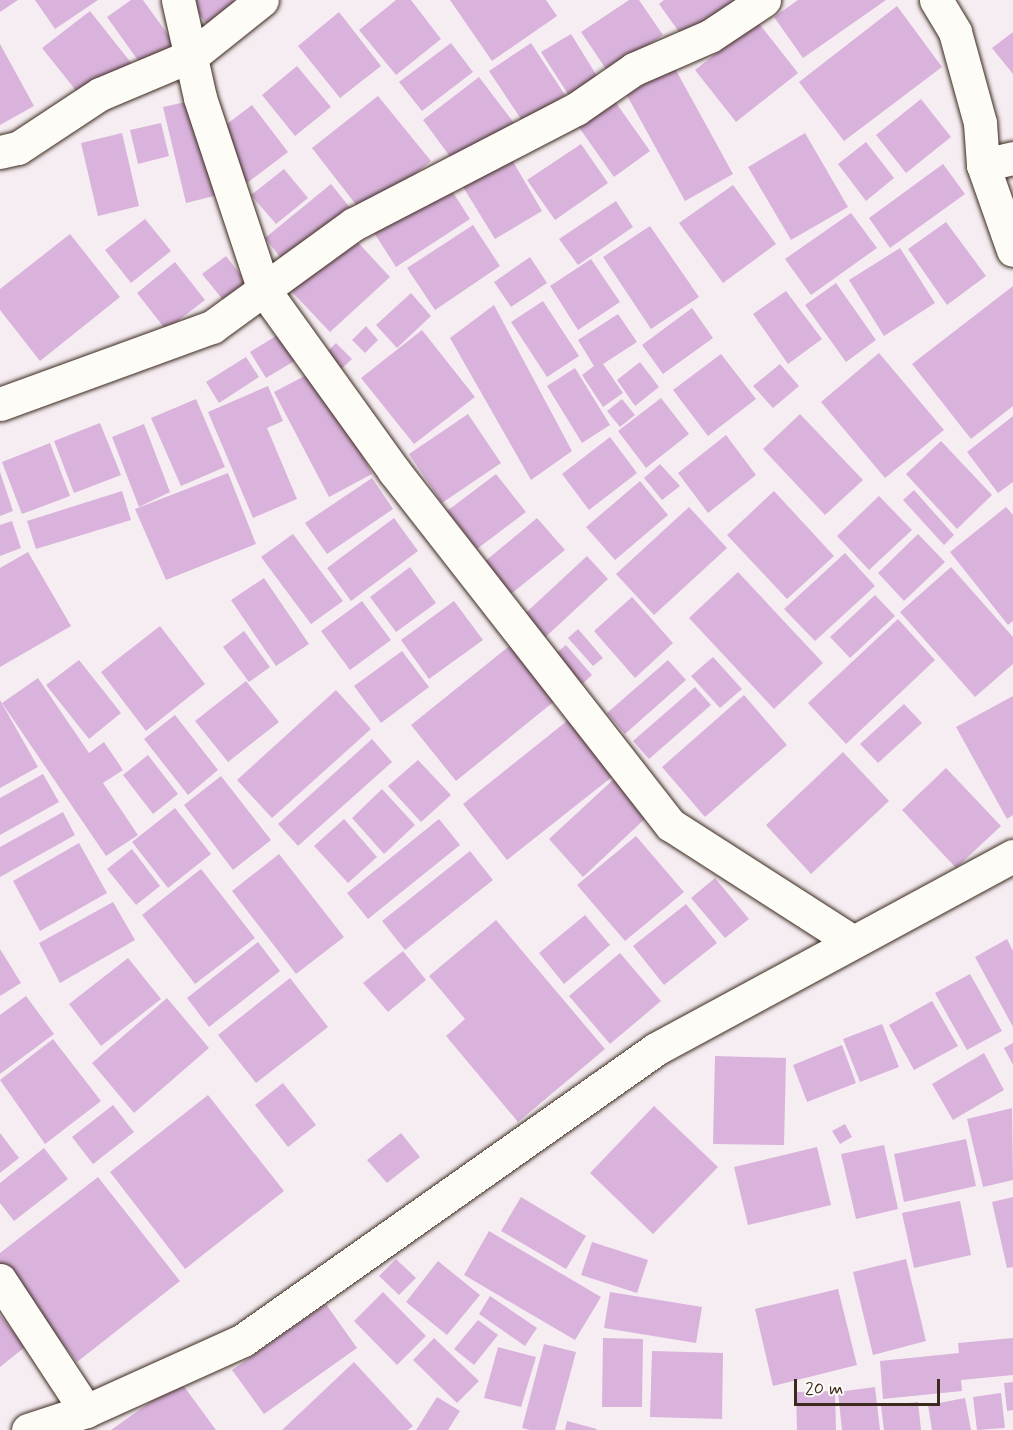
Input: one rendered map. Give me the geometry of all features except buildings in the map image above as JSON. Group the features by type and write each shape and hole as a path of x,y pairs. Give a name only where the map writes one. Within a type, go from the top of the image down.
{"street":[{"path":"177,0 193,55 200,98 264,290 394,471 671,825 853,942"},
{"path":"0,152 18,148 100,94 193,55 262,0"},
{"path":"0,404 212,327 354,224 576,109 634,69 710,36 764,0"},
{"path":"936,0 955,32 971,87 998,162 1013,249"},
{"path":"28,1430 86,1411 243,1340 656,1049 1013,856"},
{"path":"0,1280 86,1411"}]}
